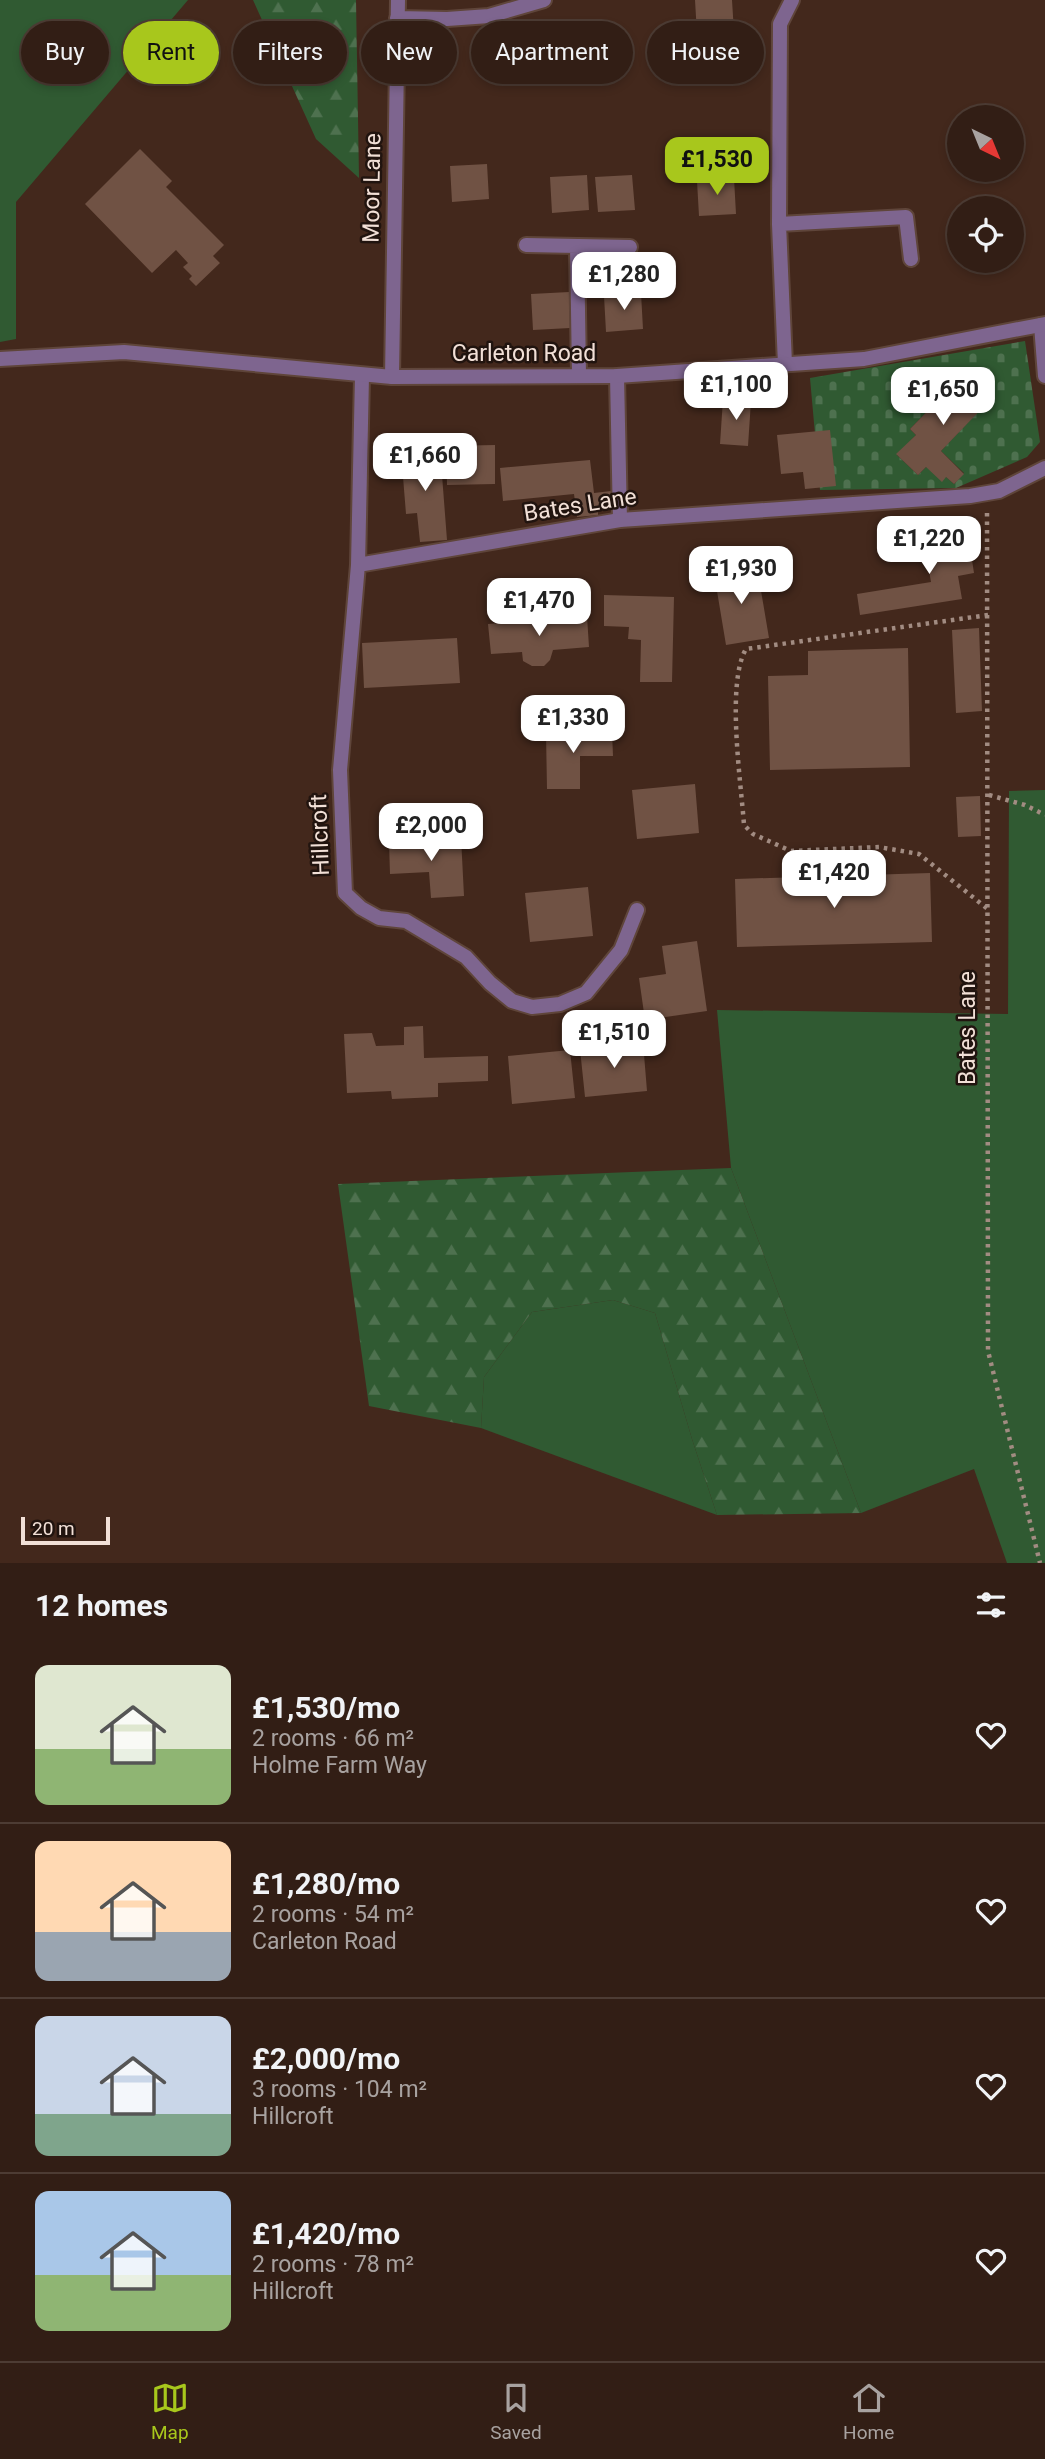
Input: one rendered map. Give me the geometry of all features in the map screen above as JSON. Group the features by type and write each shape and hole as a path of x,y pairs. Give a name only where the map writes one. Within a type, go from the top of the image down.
{"street":[{"name":"Moor Lane","path":"392,377 398,0"},
{"path":"397,18 489,16 544,0"},
{"path":"785,364 779,224 780,24 792,0"},
{"path":"779,224 906,217 911,259"},
{"path":"526,245 630,247"},
{"path":"577,246 579,374"},
{"path":"1043,324 1045,376"},
{"name":"Carleton Road","path":"0,359 124,352 362,376 617,376 864,359 1043,324"},
{"path":"358,565 362,376"},
{"path":"617,376 620,520"},
{"name":"Bates Lane","path":"358,565 620,520 970,496 999,491 1045,468"},
{"name":"Hillcroft","path":"358,565 340,770 345,893 361,908 379,918 406,921 466,957 490,984 512,1001 532,1007 561,1004 586,993 621,950 637,910"}],"path":[{"name":"Bates Lane","path":"999,491 988,509 988,1351 1040,1563"},
{"path":"988,615 747,649 740,659 735,688 744,825 753,834 791,851 879,847 919,854 989,910"},
{"path":"989,795 1025,805 1045,815"}],"green space":[{"path":"0,0 188,0 170,21 123,21 123,76 16,202 16,339 0,342"},
{"path":"253,0 356,0 359,178 316,139 291,84 347,84 347,21 263,21"},
{"path":"1025,341 1040,442 1027,457 956,488 820,490 810,378","holes":["957,367 990,399 941,451 964,473 954,484 926,467 918,475 897,455 916,435 910,429 946,392 940,385"]},
{"path":"1045,790 1045,1563 1007,1563 974,1469 861,1513 731,1168 717,1010 1008,1014 1009,791"},
{"path":"731,1168 861,1513 717,1515 655,1313 613,1300 532,1312 484,1377 481,1428 369,1406 338,1184"},
{"path":"613,1300 655,1313 717,1515 481,1428 484,1377 532,1312"}],"building":[{"path":"695,0 732,0 733,21 696,21"},
{"path":"732,139 735,175 697,177 695,142"},
{"path":"140,149 172,181 166,187 224,245 213,256 220,263 196,286 189,279 192,276 183,267 188,263 176,250 152,273 85,204"},
{"path":"487,164 489,199 452,202 450,166"},
{"path":"587,175 589,210 552,213 550,177"},
{"path":"632,175 635,210 598,212 595,177"},
{"path":"734,178 736,214 699,216 697,181"},
{"path":"569,292 570,328 533,330 531,294"},
{"path":"641,293 643,329 606,332 604,296"},
{"path":"957,367 990,400 941,451 964,474 954,484 946,477 942,482 926,467 918,475 896,454 916,435 910,429 946,392 940,385"},
{"path":"723,399 751,401 748,446 720,444"},
{"path":"830,430 836,486 805,489 803,472 781,474 777,435"},
{"path":"495,445 495,484 447,485 446,446"},
{"path":"440,449 447,540 420,542 417,513 406,514 401,452"},
{"path":"590,460 594,493 611,491 612,505 598,507 598,515 577,517 574,494 503,501 500,468"},
{"path":"967,527 974,573 958,576 962,599 860,615 857,594 931,582 923,534"},
{"path":"757,567 769,638 726,645 714,573"},
{"path":"604,595 674,597 672,682 640,682 641,640 628,639 629,627 604,626"},
{"path":"587,616 589,647 553,650 550,660 544,666 532,666 523,661 522,652 491,654 488,624"},
{"path":"979,628 982,711 956,713 952,630"},
{"path":"457,638 460,683 364,688 362,643"},
{"path":"908,648 910,767 770,770 768,676 808,675 808,651"},
{"path":"612,731 613,756 580,756 580,789 547,789 546,732"},
{"path":"695,784 699,833 637,839 632,790"},
{"path":"980,796 981,836 958,837 956,797"},
{"path":"461,837 464,896 431,898 429,872 390,874 389,842"},
{"path":"930,873 932,942 737,947 735,879"},
{"path":"588,887 593,936 530,942 525,893"},
{"path":"697,941 707,1011 645,1020 639,978 666,974 662,946"},
{"path":"423,1026 424,1058 488,1056 488,1081 438,1083 438,1097 392,1099 391,1091 347,1093 344,1034 372,1033 376,1046 404,1045 404,1027"},
{"path":"643,1042 647,1091 585,1097 580,1049"},
{"path":"570,1050 575,1098 512,1104 508,1056"}]}
